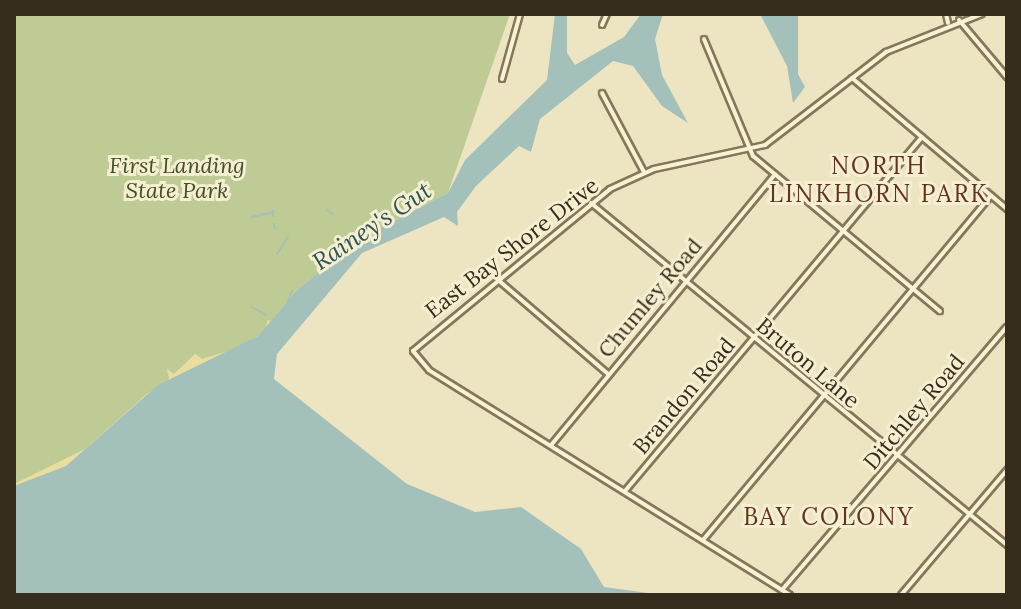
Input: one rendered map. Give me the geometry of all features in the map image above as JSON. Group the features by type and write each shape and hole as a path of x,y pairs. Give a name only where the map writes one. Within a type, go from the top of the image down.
{"street":[{"path":"502,79 520,14"},
{"path":"602,25 607,14"},
{"path":"946,14 948,23"},
{"name":"East Bay Shore Drive","path":"552,444 414,356 417,345 591,203 644,172 750,150 796,128 886,52 948,23 982,14"},
{"path":"959,20 1007,77"},
{"path":"704,39 750,150 940,311"},
{"path":"852,78 1007,209"},
{"path":"602,93 644,172"},
{"name":"Brandon Road","path":"625,492 922,137"},
{"name":"Chumley Road","path":"552,444 607,373 775,174"},
{"path":"703,540 991,196"},
{"name":"Bruton Lane","path":"591,203 967,517 1007,545"},
{"path":"497,279 607,373"},
{"name":"Ditchley Road","path":"782,590 1007,327"},
{"path":"552,444 790,595"},
{"path":"901,595 1007,470"}],"green space":[{"name":"First Landing State Park","path":"14,14 510,14 448,193 358,240 296,291 258,336 148,393 66,466 14,486"}],"sand":[{"path":"268,320 275,322 273,327 250,344 160,386 169,379 167,369 174,374 195,354 202,359 244,346 263,334"},
{"path":"144,401 74,462 14,491 14,484 89,447"}],"water":[{"path":"555,14 567,14 567,53 575,65 624,37 641,14 663,14 655,39 662,75 688,123 662,106 633,66 613,61 540,119 531,152 519,146 476,186 457,212 458,226 444,217 362,253 277,354 274,379 407,484 475,512 521,507 581,549 604,587 663,595 14,595 14,486 66,466 158,385 258,336 296,291 358,240 448,193 465,160 547,80"},
{"path":"760,14 798,14 798,74 805,87 793,103 787,66"}],"waterway":[{"path":"273,210 273,216"},
{"path":"327,210 333,214"},
{"path":"252,217 273,212"},
{"path":"274,224 275,229"},
{"path":"277,254 288,237"},
{"path":"288,302 292,291"},
{"path":"252,307 267,316"}],"district":[{"name":"NORTH LINKHORN PARK","path":"879,180"},
{"name":"BAY COLONY","path":"829,517"}],"water label":[{"name":"Rainey's Gut","path":"372,226"}]}
